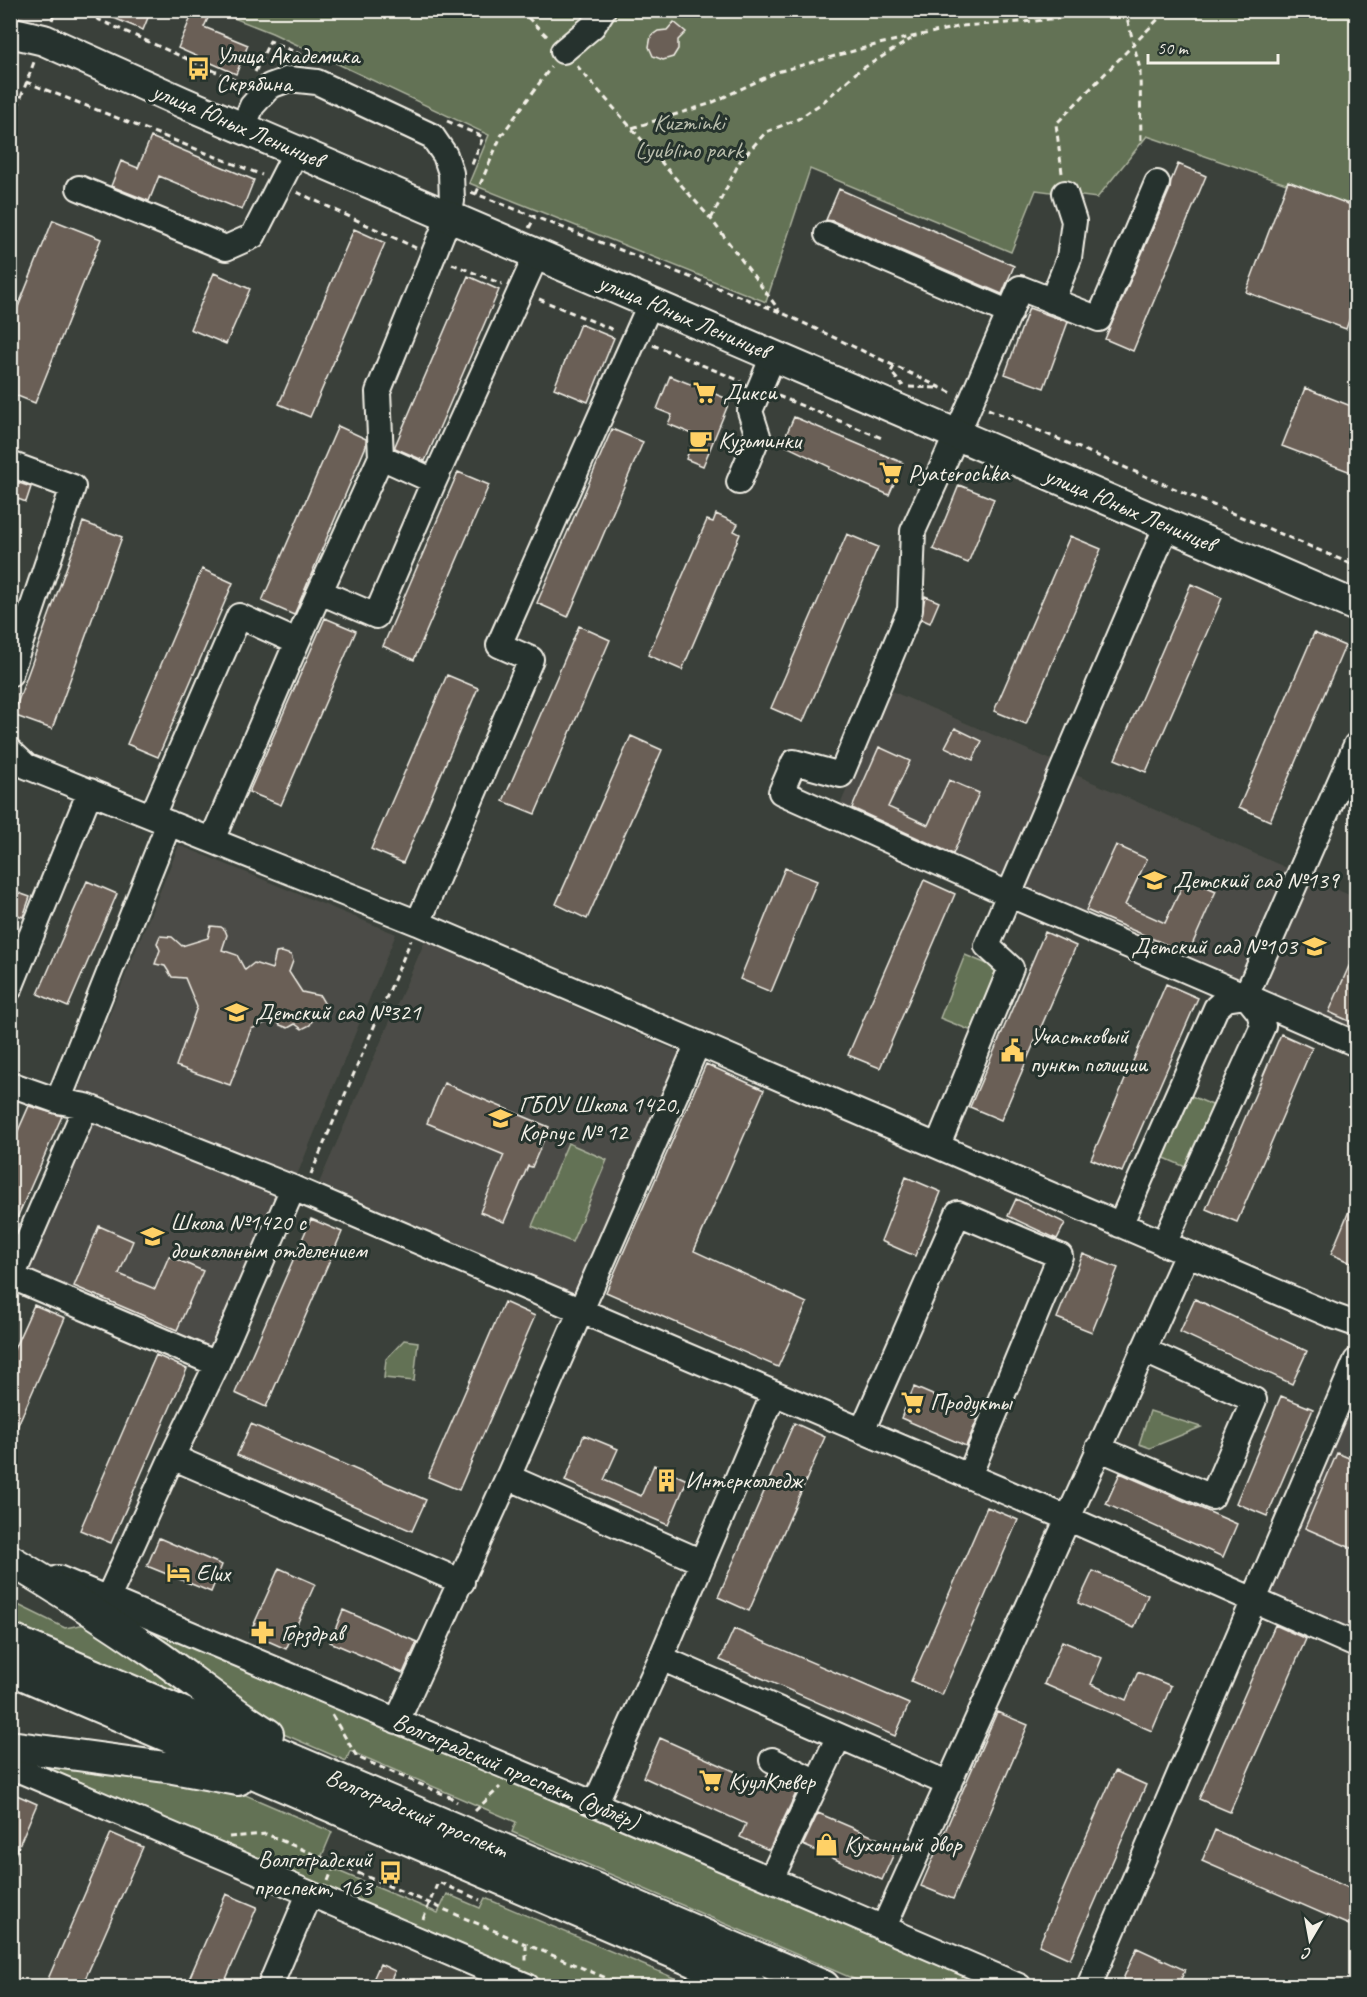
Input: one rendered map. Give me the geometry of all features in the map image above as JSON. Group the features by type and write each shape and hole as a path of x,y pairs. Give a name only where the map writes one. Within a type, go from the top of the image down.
{"main road":[{"name":"улица Юных Ленинцев","path":"10,32 44,40 1356,606"},
{"path":"10,1560 100,1616 242,1718 279,1741 365,1785 400,1806"},
{"name":"Волгоградский проспект","path":"10,1639 824,1986"},
{"name":"Волгоградский проспект","path":"10,1669 751,1986"},
{"path":"10,1746 211,1775 283,1792 336,1809"}],"street":[{"path":"563,51 593,26 603,10"},
{"path":"212,840 297,642 381,457 378,392 449,216 452,201 451,172 446,155 432,136 317,82 289,79 270,86 252,106 243,127"},
{"path":"79,188 226,248 253,236 297,150"},
{"path":"1157,183 1099,319 1020,288 972,402 913,531 910,610 841,775 794,762 781,792 1008,894 1356,1044"},
{"path":"1052,301 1069,258 1074,221 1065,193"},
{"path":"827,234 1010,313"},
{"path":"320,592 376,616 537,254"},
{"path":"418,923 531,659 499,645 651,302"},
{"path":"739,482 758,436 750,411 774,354"},
{"path":"381,457 434,482"},
{"path":"10,464 73,487 10,674"},
{"path":"938,1145 1011,968 987,946 1167,525"},
{"path":"58,1101 239,616 297,642"},
{"path":"1246,996 1356,745"},
{"path":"10,751 26,766 418,923 1187,1254 1356,1324"},
{"path":"10,988 90,791"},
{"path":"1120,1225 1216,1008 1226,999 1246,996"},
{"path":"1164,1244 1263,1026 1259,1012 1246,996"},
{"path":"397,1721 462,1582 698,1043"},
{"path":"10,1083 58,1101 86,1106 298,1190 1067,1518 1356,1646"},
{"path":"86,1106 11,1278 217,1364"},
{"path":"108,1598 298,1190"},
{"path":"862,1431 958,1213 1060,1256 969,1476"},
{"path":"883,1929 1187,1254"},
{"path":"1098,1448 1212,1497 1254,1400 1143,1350"},
{"path":"1089,1986 1356,1362"},
{"path":"596,1804 774,1393"},
{"path":"172,1457 462,1582"},
{"path":"508,1477 702,1562"},
{"name":"Волгоградский проспект (дублёр)","path":"10,1560 108,1598 596,1804 1019,1986"},
{"path":"661,1658 949,1784"},
{"path":"771,1879 839,1736"},
{"path":"772,1760 817,1782"},
{"path":"10,1766 415,1939 492,1980 527,1986"},
{"path":"270,1986 309,1894"}],"path":[{"path":"10,127 55,10"},
{"path":"520,10 563,51 711,219 780,312"},
{"path":"632,128 709,104 777,72 915,36 962,26 1035,21 1118,10"},
{"path":"1125,10 1140,69 1141,145"},
{"path":"1065,193 1056,124 1167,10"},
{"path":"711,219 740,161 766,132 822,104 857,72 915,36"},
{"path":"476,194 501,136 563,51"},
{"path":"26,82 150,129 279,184 433,256 882,438"},
{"path":"469,191 780,312 972,402 1356,566"},
{"path":"894,366 891,372 904,387 942,388"},
{"path":"298,1190 418,923"},
{"path":"329,1710 357,1757 450,1797 463,1808"},
{"path":"482,1816 473,1812 508,1780"},
{"path":"210,1852 229,1836 266,1833 625,1986"},
{"path":"415,1939 438,1882 480,1900"}],"shaded area":[{"path":"889,690 1054,761 1002,883 837,812"},
{"name":"Детский сад №139","path":"1067,771 1296,872 1243,990 1015,889"},
{"name":"Детский сад №321","path":"179,845 396,934 295,1180 78,1091"},
{"name":"Детский сад №103","path":"1304,875 1356,898 1356,1040 1251,993"},
{"name":"ГБОУ Школа 1420, Корпус № 12","path":"425,941 683,1054 577,1296 319,1183"},
{"name":"Школа №1420 с дошкольным отделением","path":"93,1119 276,1196 210,1353 27,1277"},
{"path":"1356,1386 1356,1635 1267,1596"}],"green space":[{"name":"Kuzminki Lyublino park","path":"216,11 1356,11 1356,208 1147,136 1097,198 1036,190 1011,252 810,169 766,302 469,183 489,135 272,33"},
{"path":"965,955 997,968 972,1031 940,1018"},
{"path":"1189,1095 1219,1108 1190,1169 1160,1156"},
{"path":"568,1143 607,1160 572,1242 532,1226"},
{"path":"404,1340 418,1342 414,1381 384,1378 386,1359"},
{"path":"1150,1411 1201,1427 1150,1448 1139,1444"},
{"path":"10,1601 65,1628 91,1623 225,1717 11,1629"},
{"path":"99,1604 997,1986 870,1986 512,1832 516,1822 350,1751 346,1761 265,1726"},
{"path":"35,1756 222,1785 332,1832 319,1863 438,1913 447,1894 480,1908 485,1898 693,1986 546,1986 35,1768"}],"building":[{"path":"94,10 151,10 143,30"},
{"path":"194,10 209,16 204,27 248,45 236,74 178,48"},
{"path":"674,22 686,32 678,40 678,49 673,57 663,60 653,56 649,47 651,36 658,31 667,30"},
{"path":"151,137 254,180 242,210 159,176 149,201 111,186 121,161 138,168"},
{"path":"1178,164 1206,176 1133,351 1105,339 1170,189"},
{"path":"1288,181 1356,207 1356,310 1353,309 1346,329 1246,292"},
{"path":"839,189 1014,266 1002,294 826,220"},
{"path":"53,220 101,239 35,403 10,393 10,327"},
{"path":"354,229 385,243 310,417 279,404"},
{"path":"214,273 250,289 226,344 190,329"},
{"path":"468,276 499,290 425,461 395,446"},
{"path":"1029,308 1068,322 1044,388 1005,374"},
{"path":"580,324 614,338 588,402 554,388"},
{"path":"670,376 730,400 703,466 686,459 695,435 668,424 672,415 657,409"},
{"path":"1305,388 1356,408 1356,474 1282,446"},
{"path":"794,417 903,463 889,495 829,469 830,467 782,444"},
{"path":"338,426 366,439 366,446 294,615 262,601"},
{"path":"612,429 643,442 568,617 537,603"},
{"path":"458,472 489,485 414,660 383,646"},
{"path":"10,480 31,487 26,502 10,496"},
{"path":"959,485 994,499 968,563 933,549"},
{"path":"716,514 738,524 734,531 740,534 682,670 648,655 707,520 713,522"},
{"path":"83,522 122,537 52,729 13,715"},
{"path":"847,534 878,547 803,722 771,708"},
{"path":"1070,536 1101,549 1026,724 994,711"},
{"path":"202,569 233,583 158,757 127,744"},
{"path":"1191,584 1222,598 1146,772 1115,759"},
{"path":"925,596 939,602 930,623 921,619"},
{"path":"325,618 356,631 281,805 249,792"},
{"path":"579,626 610,640 535,814 503,801"},
{"path":"1314,633 1345,646 1270,821 1239,807"},
{"path":"447,675 478,688 403,863 371,849"},
{"path":"955,728 982,741 973,760 945,747"},
{"path":"631,736 662,750 587,919 556,904"},
{"path":"879,747 910,761 888,807 928,825 949,780 979,793 953,854 852,808"},
{"path":"1116,845 1147,859 1125,905 1165,923 1186,878 1216,891 1188,954 1086,910"},
{"path":"785,868 817,881 771,992 740,979"},
{"path":"924,880 955,894 880,1068 848,1055"},
{"path":"87,881 117,894 68,1007 38,994"},
{"path":"10,890 30,897 23,917 10,912"},
{"path":"211,926 225,930 227,935 222,950 237,955 245,970 254,963 272,969 276,953 291,955 293,961 289,972 302,992 320,996 324,1003 322,1014 314,1017 310,1025 302,1029 295,1024 288,1028 280,1025 275,1019 251,1029 230,1085 176,1066 197,1007 185,978 172,977 165,966 155,964 160,950 157,943 160,936 172,937 182,946 208,938"},
{"path":"1045,932 1076,946 1001,1120 970,1107"},
{"path":"1356,950 1356,1024 1329,1012"},
{"path":"1166,984 1198,998 1122,1172 1091,1159"},
{"path":"1281,1034 1312,1048 1237,1222 1206,1209"},
{"path":"706,1064 764,1090 694,1251 807,1303 778,1367 606,1292"},
{"path":"444,1083 549,1127 532,1167 528,1166 504,1222 480,1212 504,1155 427,1123"},
{"path":"29,1106 62,1116 10,1234 10,1149"},
{"path":"906,1177 941,1192 915,1256 881,1241"},
{"path":"1356,1194 1356,1265 1331,1254"},
{"path":"1016,1199 1065,1223 1057,1239 1008,1216"},
{"path":"311,1219 342,1232 266,1407 235,1393"},
{"path":"99,1226 133,1241 119,1274 155,1289 169,1256 203,1271 177,1330 74,1286"},
{"path":"1083,1254 1118,1268 1092,1332 1057,1318"},
{"path":"1195,1299 1307,1351 1292,1384 1180,1332"},
{"path":"504,1302 535,1316 459,1490 428,1477"},
{"path":"34,1305 65,1318 10,1443 10,1358"},
{"path":"156,1355 187,1369 111,1543 80,1530"},
{"path":"914,1387 979,1415 966,1446 901,1418"},
{"path":"1281,1396 1313,1409 1267,1516 1236,1503"},
{"path":"794,1423 825,1437 749,1611 718,1597"},
{"path":"251,1424 426,1500 412,1531 237,1455"},
{"name":"Интерколледж","path":"584,1435 618,1449 604,1480 641,1496 654,1465 687,1480 668,1525 565,1481"},
{"path":"1337,1453 1356,1461 1356,1550 1305,1528"},
{"path":"1120,1473 1237,1524 1223,1557 1106,1504"},
{"path":"987,1507 1018,1520 942,1695 911,1681"},
{"path":"159,1538 222,1565 211,1592 147,1566"},
{"path":"279,1568 315,1584 286,1649 250,1633"},
{"path":"1093,1571 1148,1595 1134,1628 1078,1603"},
{"path":"343,1610 417,1642 403,1673 330,1642"},
{"path":"1275,1625 1306,1639 1230,1812 1199,1799"},
{"path":"734,1629 909,1704 895,1736 720,1660"},
{"path":"1062,1641 1102,1658 1091,1684 1126,1700 1138,1672 1171,1686 1152,1731 1044,1684"},
{"path":"997,1712 1028,1725 953,1899 921,1886"},
{"path":"660,1738 763,1784 768,1774 798,1789 769,1850 740,1837 746,1824 643,1777"},
{"path":"1115,1771 1146,1785 1070,1959 1039,1945"},
{"path":"10,1792 37,1804 10,1866"},
{"path":"818,1813 897,1847 882,1880 803,1845"},
{"path":"1215,1830 1356,1891 1356,1928 1202,1861"},
{"path":"111,1833 143,1847 82,1986 45,1986"},
{"path":"226,1894 257,1907 223,1986 186,1986"},
{"path":"1137,1948 1185,1970 1178,1986 1141,1986 1123,1979"},
{"path":"380,1964 395,1971 388,1986 372,1982"}],"place":[{"name":"Улица Академика Скрябина","path":"198,69"},
{"name":"Дикси","path":"705,392"},
{"name":"Кузьминки","path":"700,440"},
{"name":"Pyaterochka","path":"890,473"},
{"name":"Детский сад №139","path":"1155,880"},
{"name":"Детский сад №103","path":"1315,946"},
{"name":"Детский сад №321","path":"237,1012"},
{"name":"Участковый пункт полиции","path":"1012,1050"},
{"name":"ГБОУ Школа 1420, Корпус № 12","path":"501,1118"},
{"name":"Школа №1420 с дошкольным отделением","path":"152,1236"},
{"name":"Продукты","path":"912,1402"},
{"name":"Интерколледж","path":"667,1480"},
{"name":"Elux","path":"178,1573"},
{"name":"Горздрав","path":"263,1633"},
{"name":"КуулКлевер","path":"710,1781"},
{"name":"Кухонный двор","path":"826,1844"},
{"name":"Волгоградский проспект, 163","path":"390,1873"}]}
